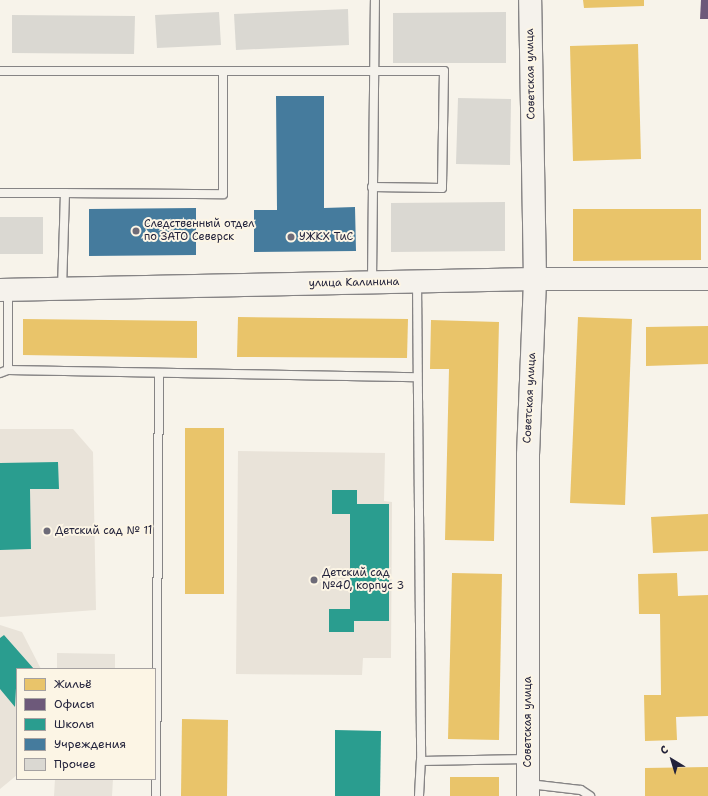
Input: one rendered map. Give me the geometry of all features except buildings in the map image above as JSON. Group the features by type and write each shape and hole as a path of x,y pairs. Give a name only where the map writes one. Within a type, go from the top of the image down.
{"street":[{"name":"Советская улица","path":"528,790 528,455 536,279 530,0"},
{"name":"улица Калинина","path":"4,290 536,279 708,279"}],"lane":[{"path":"372,282 375,0"},
{"path":"0,72 223,73 444,71 442,188 372,187"},
{"path":"0,193 223,194 223,73"},
{"path":"62,289 65,193"},
{"path":"417,281 422,761 419,796"},
{"path":"4,290 4,372 417,377"},
{"path":"156,796 160,373"},
{"path":"422,761 528,759"},
{"path":"528,790 581,790 590,796"}],"shaded area":[{"name":"Детский сад № 11","path":"0,429 73,429 93,452 96,610 0,617"},
{"name":"Детский сад №40, корпус 3","path":"238,451 385,453 384,501 392,502 391,658 363,658 362,675 236,674"},
{"path":"0,625 22,632 40,668 16,668 16,776 0,789"},
{"path":"57,653 115,654 115,668 57,668"},
{"path":"55,780 113,780 112,796 54,796"}],"place":[{"name":"Следственный отдел по ЗАТО Северск","path":"136,231"},
{"name":"УЖКХ ТиС","path":"291,237"},
{"name":"Детский сад № 11","path":"47,531"},
{"name":"Детский сад №40, корпус 3","path":"314,580"}]}
